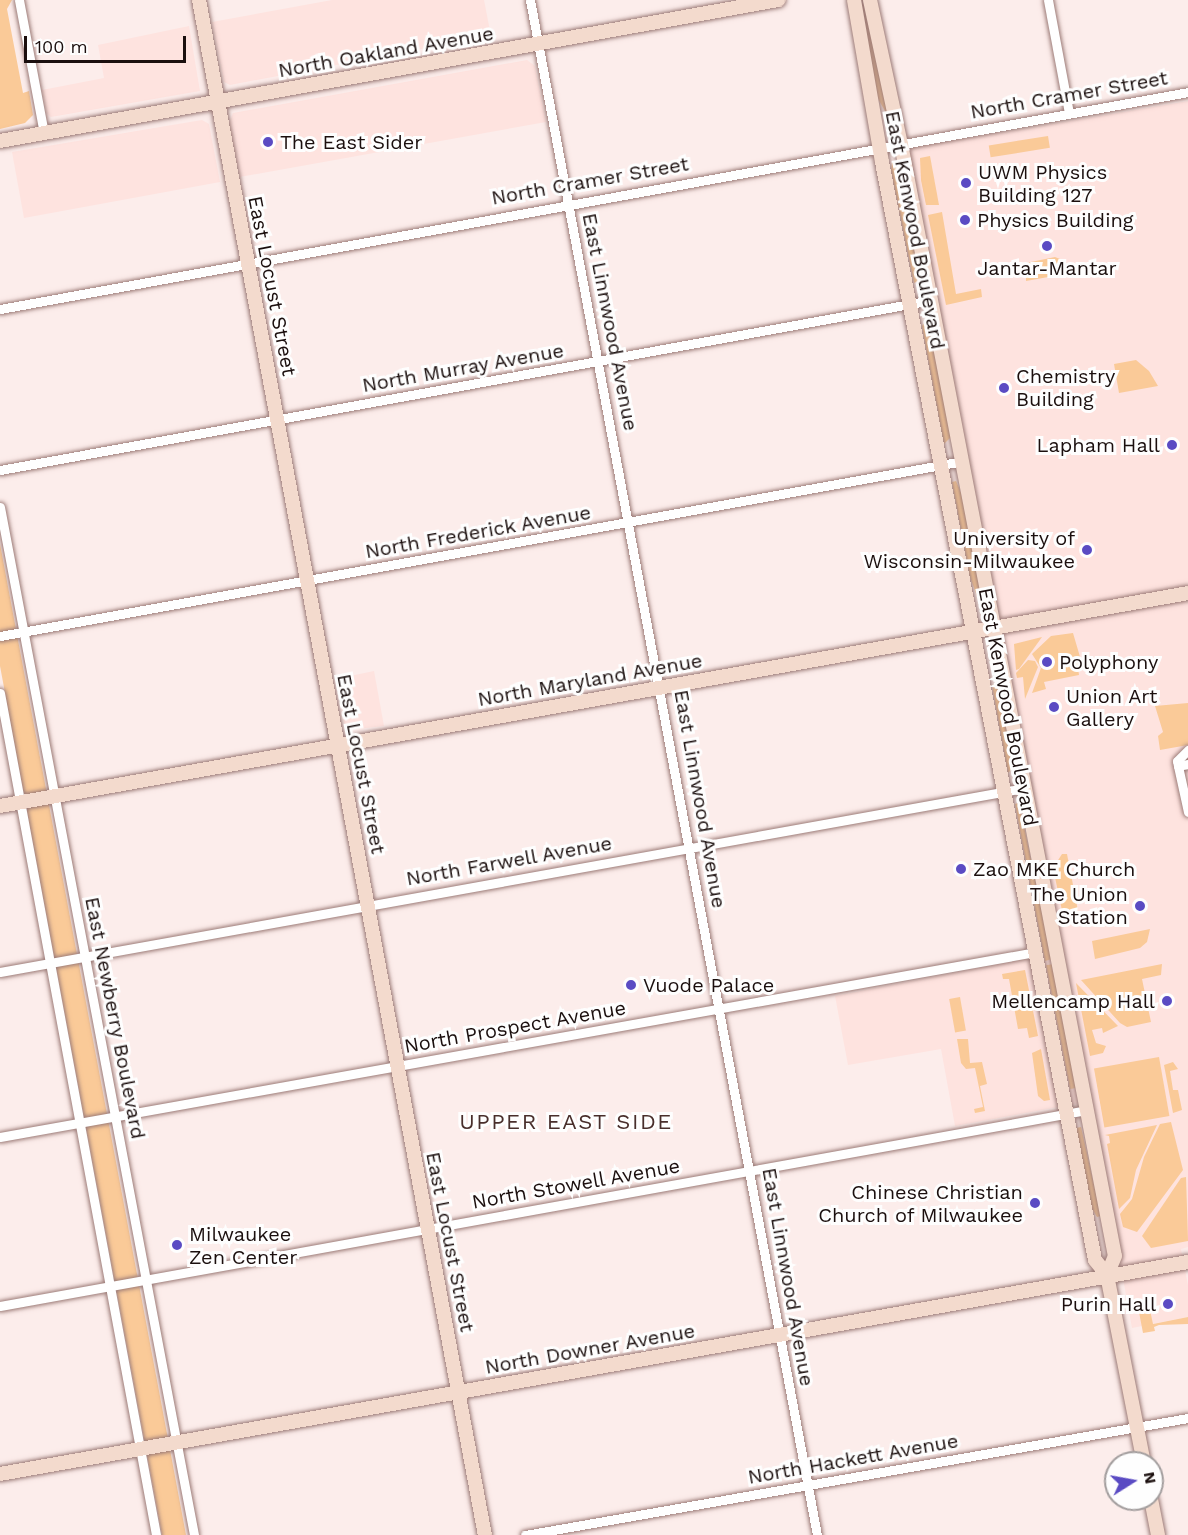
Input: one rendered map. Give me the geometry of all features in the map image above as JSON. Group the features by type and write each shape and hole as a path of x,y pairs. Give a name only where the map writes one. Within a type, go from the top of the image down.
{"street":[{"path":"19,0 44,133"},
{"name":"East Locust Street","path":"199,0 484,1535"},
{"name":"East Linnwood Avenue","path":"530,0 661,687 817,1535"},
{"name":"North Oakland Avenue","path":"0,141 778,0"},
{"name":"East Kenwood Boulevard","path":"854,0 909,305 1095,1260 1107,1275 1142,1451"},
{"name":"East Kenwood Boulevard","path":"870,0 932,300 1115,1257 1107,1275"},
{"path":"1048,0 1069,113"},
{"name":"North Cramer Street","path":"0,309 569,203 1188,92"},
{"name":"North Murray Avenue","path":"0,470 932,300"},
{"name":"North Frederick Avenue","path":"0,636 963,461"},
{"name":"East Newberry Boulevard","path":"0,507 194,1535"},
{"name":"North Maryland Avenue","path":"0,806 1188,593"},
{"path":"0,693 156,1535"},
{"path":"1188,750 1177,760 1183,765 1188,812"},
{"name":"North Farwell Avenue","path":"0,972 367,904 1025,788"},
{"name":"North Prospect Avenue","path":"0,1137 1035,952"},
{"name":"North Stowell Avenue","path":"0,1306 1087,1110"},
{"name":"North Downer Avenue","path":"0,1474 1188,1262"},
{"name":"North Hackett Avenue","path":"525,1535 1188,1418"},
{"path":"1153,1511 1158,1535"}],"shaded area":[{"path":"0,0 12,0 7,9 23,93 29,91 33,115 25,123 0,129"},
{"path":"332,0 484,0 491,36 230,85 224,82 212,22"},
{"path":"866,3 893,125 877,97 861,4"},
{"path":"189,26 200,91 51,117 47,114 42,90 104,78 98,45"},
{"path":"527,60 535,66 546,122 240,177 229,123 233,113"},
{"name":"University of Wisconsin-Milwaukee","path":"1188,101 1188,1247 1181,1249 1188,1285 1188,1317 1132,1328 1091,1101 955,1126 941,1049 848,1065 835,996 1061,952 909,148"},
{"path":"202,120 209,124 220,182 24,218 12,152"},
{"path":"1048,136 1050,148 991,157 989,145"},
{"path":"930,156 939,205 926,205 921,180 920,158"},
{"path":"896,162 907,191 922,279 914,283 891,170 892,163"},
{"path":"942,212 956,294 981,289 982,297 946,305 928,215"},
{"path":"1055,257 1065,261 1065,274 1026,281 1026,263"},
{"path":"926,320 938,350 952,436 944,444 922,326"},
{"path":"1136,360 1149,371 1158,386 1119,393 1114,364"},
{"path":"956,481 969,511 985,607 981,607 970,577 952,482"},
{"path":"0,544 186,1535 162,1535 0,666"},
{"path":"1073,633 1083,667 1078,668 1079,675 1044,682 1046,689 1032,693 1041,668 1032,654 1051,636"},
{"path":"1042,637 1019,669 1016,670 1014,644"},
{"path":"1028,660 1035,661 1038,667 1025,699 1023,677 1017,678 1016,673"},
{"path":"374,671 384,726 349,730 344,724 336,679"},
{"path":"997,684 1014,767 1008,773 992,685"},
{"path":"1188,703 1188,745 1160,750 1158,736 1163,732 1155,706"},
{"path":"1019,803 1052,959 1045,961 1015,804"},
{"path":"1062,854 1067,854 1079,916 1064,920 1053,868"},
{"path":"1150,929 1147,942 1140,948 1095,959 1092,941"},
{"path":"1053,964 1077,1088 1070,1089 1046,965"},
{"path":"1162,964 1161,975 1142,979 1151,1022 1127,1027 1120,1023 1081,980"},
{"path":"1025,970 1038,1036 1029,1038 1027,1028 1018,1029 1009,979 1003,979 1002,974"},
{"path":"1076,983 1118,1026 1103,1033 1102,1028 1092,1030 1096,1043 1106,1046 1103,1053 1090,1056"},
{"path":"960,997 966,1030 955,1032 949,999"},
{"path":"957,1039 968,1039 970,1063 982,1062 987,1084 980,1086 985,1111 975,1113 974,1109 983,1107 975,1068 966,1069 961,1063"},
{"path":"1041,1049 1050,1100 1044,1101 1038,1096 1032,1053"},
{"path":"1159,1057 1169,1116 1104,1128 1094,1068"},
{"path":"1173,1062 1178,1069 1170,1071 1173,1090 1178,1090 1182,1110 1173,1113 1164,1065"},
{"path":"1171,1122 1183,1170 1137,1232 1123,1227 1120,1214 1132,1199 1144,1157 1160,1124"},
{"path":"1157,1125 1136,1170 1130,1198 1119,1209 1107,1144 1110,1143 1109,1136 1105,1135"},
{"path":"1081,1127 1101,1216 1097,1217 1091,1207 1076,1128"},
{"path":"1186,1177 1188,1241 1151,1248 1142,1236 1181,1178"},
{"path":"1150,1310 1153,1324 1188,1317 1188,1324 1159,1325 1154,1327 1155,1331 1143,1333 1139,1312"}],"place":[{"name":"The East Sider","path":"268,142"},
{"name":"UWM Physics Building 127","path":"966,183"},
{"name":"Physics Building","path":"965,220"},
{"name":"Jantar-Mantar","path":"1047,246"},
{"name":"Chemistry Building","path":"1004,388"},
{"name":"Lapham Hall","path":"1172,445"},
{"name":"University of Wisconsin-Milwaukee","path":"1087,550"},
{"name":"Polyphony","path":"1047,662"},
{"name":"Union Art Gallery","path":"1054,707"},
{"name":"Zao MKE Church","path":"961,869"},
{"name":"The Union Station","path":"1140,906"},
{"name":"Vuode Palace","path":"631,985"},
{"name":"Mellencamp Hall","path":"1167,1001"},
{"name":"Chinese Christian Church of Milwaukee","path":"1035,1203"},
{"name":"Milwaukee Zen Center","path":"177,1245"},
{"name":"Purin Hall","path":"1168,1304"}],"district":[{"name":"UPPER EAST SIDE","path":"566,1122"}]}
